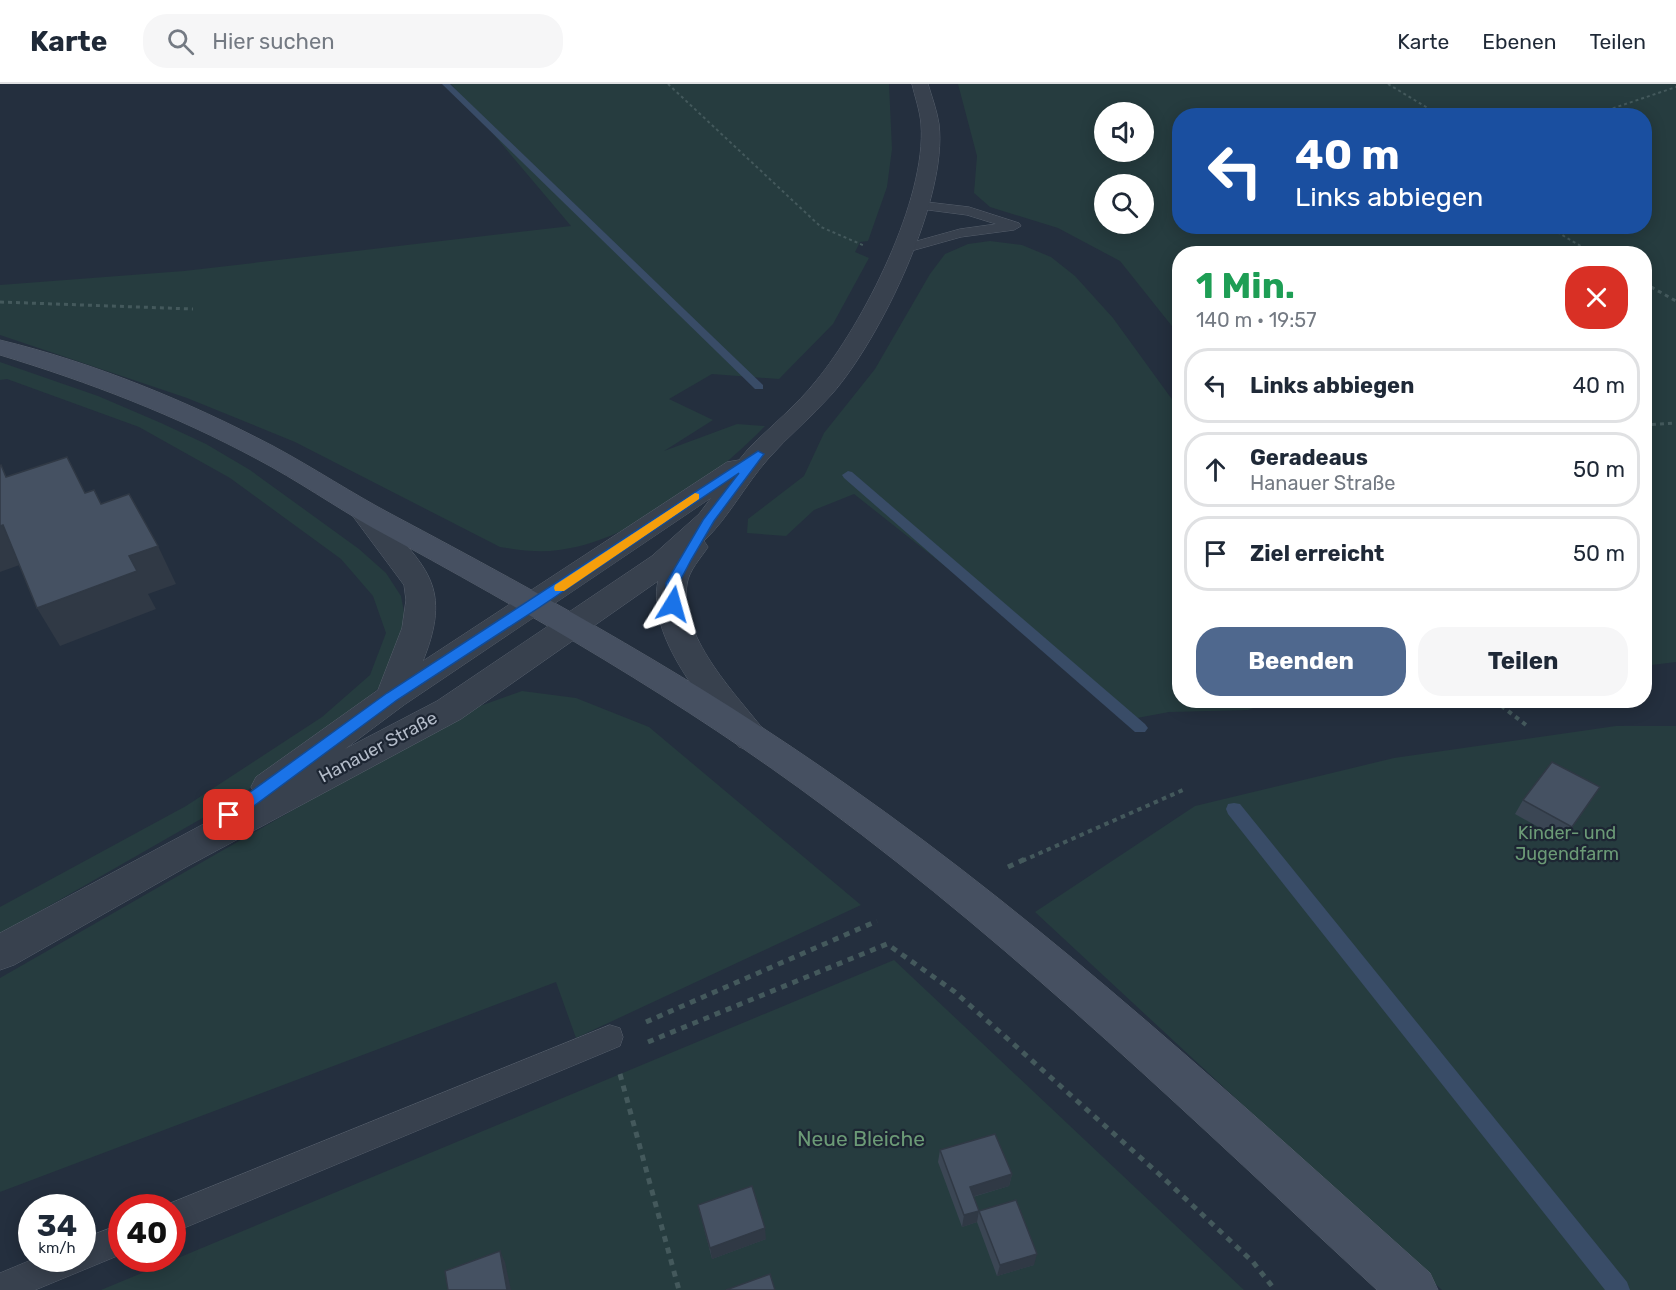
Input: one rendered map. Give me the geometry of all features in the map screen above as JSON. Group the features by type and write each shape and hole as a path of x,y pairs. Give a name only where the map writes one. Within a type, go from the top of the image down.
{"main road":[{"path":"0,347 51,362 175,409 317,481 363,511 536,604 751,738 838,797 1003,925 1413,1290"}],"street":[{"path":"751,738 688,653 677,629 672,583 709,520 758,454 824,388 869,322 902,255 927,173 930,133 927,105 920,84"},
{"name":"Hanauer Straße","path":"175,855 392,697 536,604 758,454"},
{"path":"363,511 419,583 421,610 418,635 392,697"},
{"name":"Hanauer Straße","path":"0,953 175,855 449,710 663,563 709,520"}],"lane":[{"path":"902,255 960,233 1014,226 969,211 918,205"},
{"path":"186,1213 613,1046"},
{"path":"0,1289 41,1272"}],"path":[{"path":"668,84 821,227 902,255"},
{"path":"1388,84 1429,108"},
{"path":"1614,108 1676,87"},
{"path":"1560,234 1581,246"},
{"path":"1652,288 1676,301"},
{"path":"0,302 193,309"},
{"path":"1652,424 1676,423"},
{"path":"1504,708 1526,725"},
{"path":"1008,867 1183,790"},
{"path":"613,1046 877,921"},
{"path":"613,1046 887,944 955,992 1185,1198 1253,1262 1275,1290"},
{"path":"613,1046 679,1290"}],"green space":[{"path":"451,84 889,84 892,149 887,187 868,241 860,242 855,252 869,258 833,324 779,379 712,374 669,399 713,420 664,451 737,424 765,426 722,466 671,504 643,520 615,534 587,544 559,550 537,551 500,547 295,442 187,398 0,335 0,285 184,271 571,226"},
{"path":"958,84 1676,84 1676,662 1652,665 1652,246 1172,246 1172,326 1120,261 1058,228 990,207 974,193 977,156"},
{"path":"990,241 1022,245 1051,257 1075,276 1113,318 1172,399 1172,708 1254,708 1169,712 1137,718 854,494 814,510 786,536 747,533 748,519 804,476 824,433 875,369 930,274 945,254 968,244"},
{"path":"0,362 98,396 161,423 206,444 250,470 359,549 386,573 401,596 404,629 382,685 337,725 234,800 0,934 0,907 186,806 322,717 370,675 386,633 373,596 341,559 230,478 139,427 7,379 0,380"},
{"path":"522,691 576,698 649,727 861,905 576,1038 556,982 0,1192 0,978 466,711"},
{"name":"Kinder- und Jugendfarm","path":"1616,726 1676,726 1676,1290 1442,1290 1035,912 1195,806 1394,758"},
{"name":"Neue Bleiche","path":"894,960 1244,1290 101,1290 144,1272 186,1272 186,1255"}],"building":[{"path":"67,457 85,493 94,490 101,504 129,494 158,546 129,556 137,571 37,608 3,525 0,526 0,466 6,477"},
{"path":"1552,762 1600,787 1572,827 1523,800"},
{"path":"995,1134 1012,1174 970,1187 979,1211 964,1215 940,1150"},
{"path":"752,1186 765,1228 710,1248 698,1205"},
{"path":"1016,1200 1037,1254 1000,1265 979,1211"},
{"path":"500,1251 507,1290 448,1290 445,1271"},
{"path":"770,1274 775,1290 726,1290"}],"waterway":[{"path":"446,84 759,387"},
{"path":"848,475 1140,728"},
{"path":"1234,809 1619,1290"}],"slow traffic":[{"path":"560,588 695,496"}],"route":[{"path":"229,815 392,697 536,604 758,454 709,520 685,560 672,583 673,604"}]}
